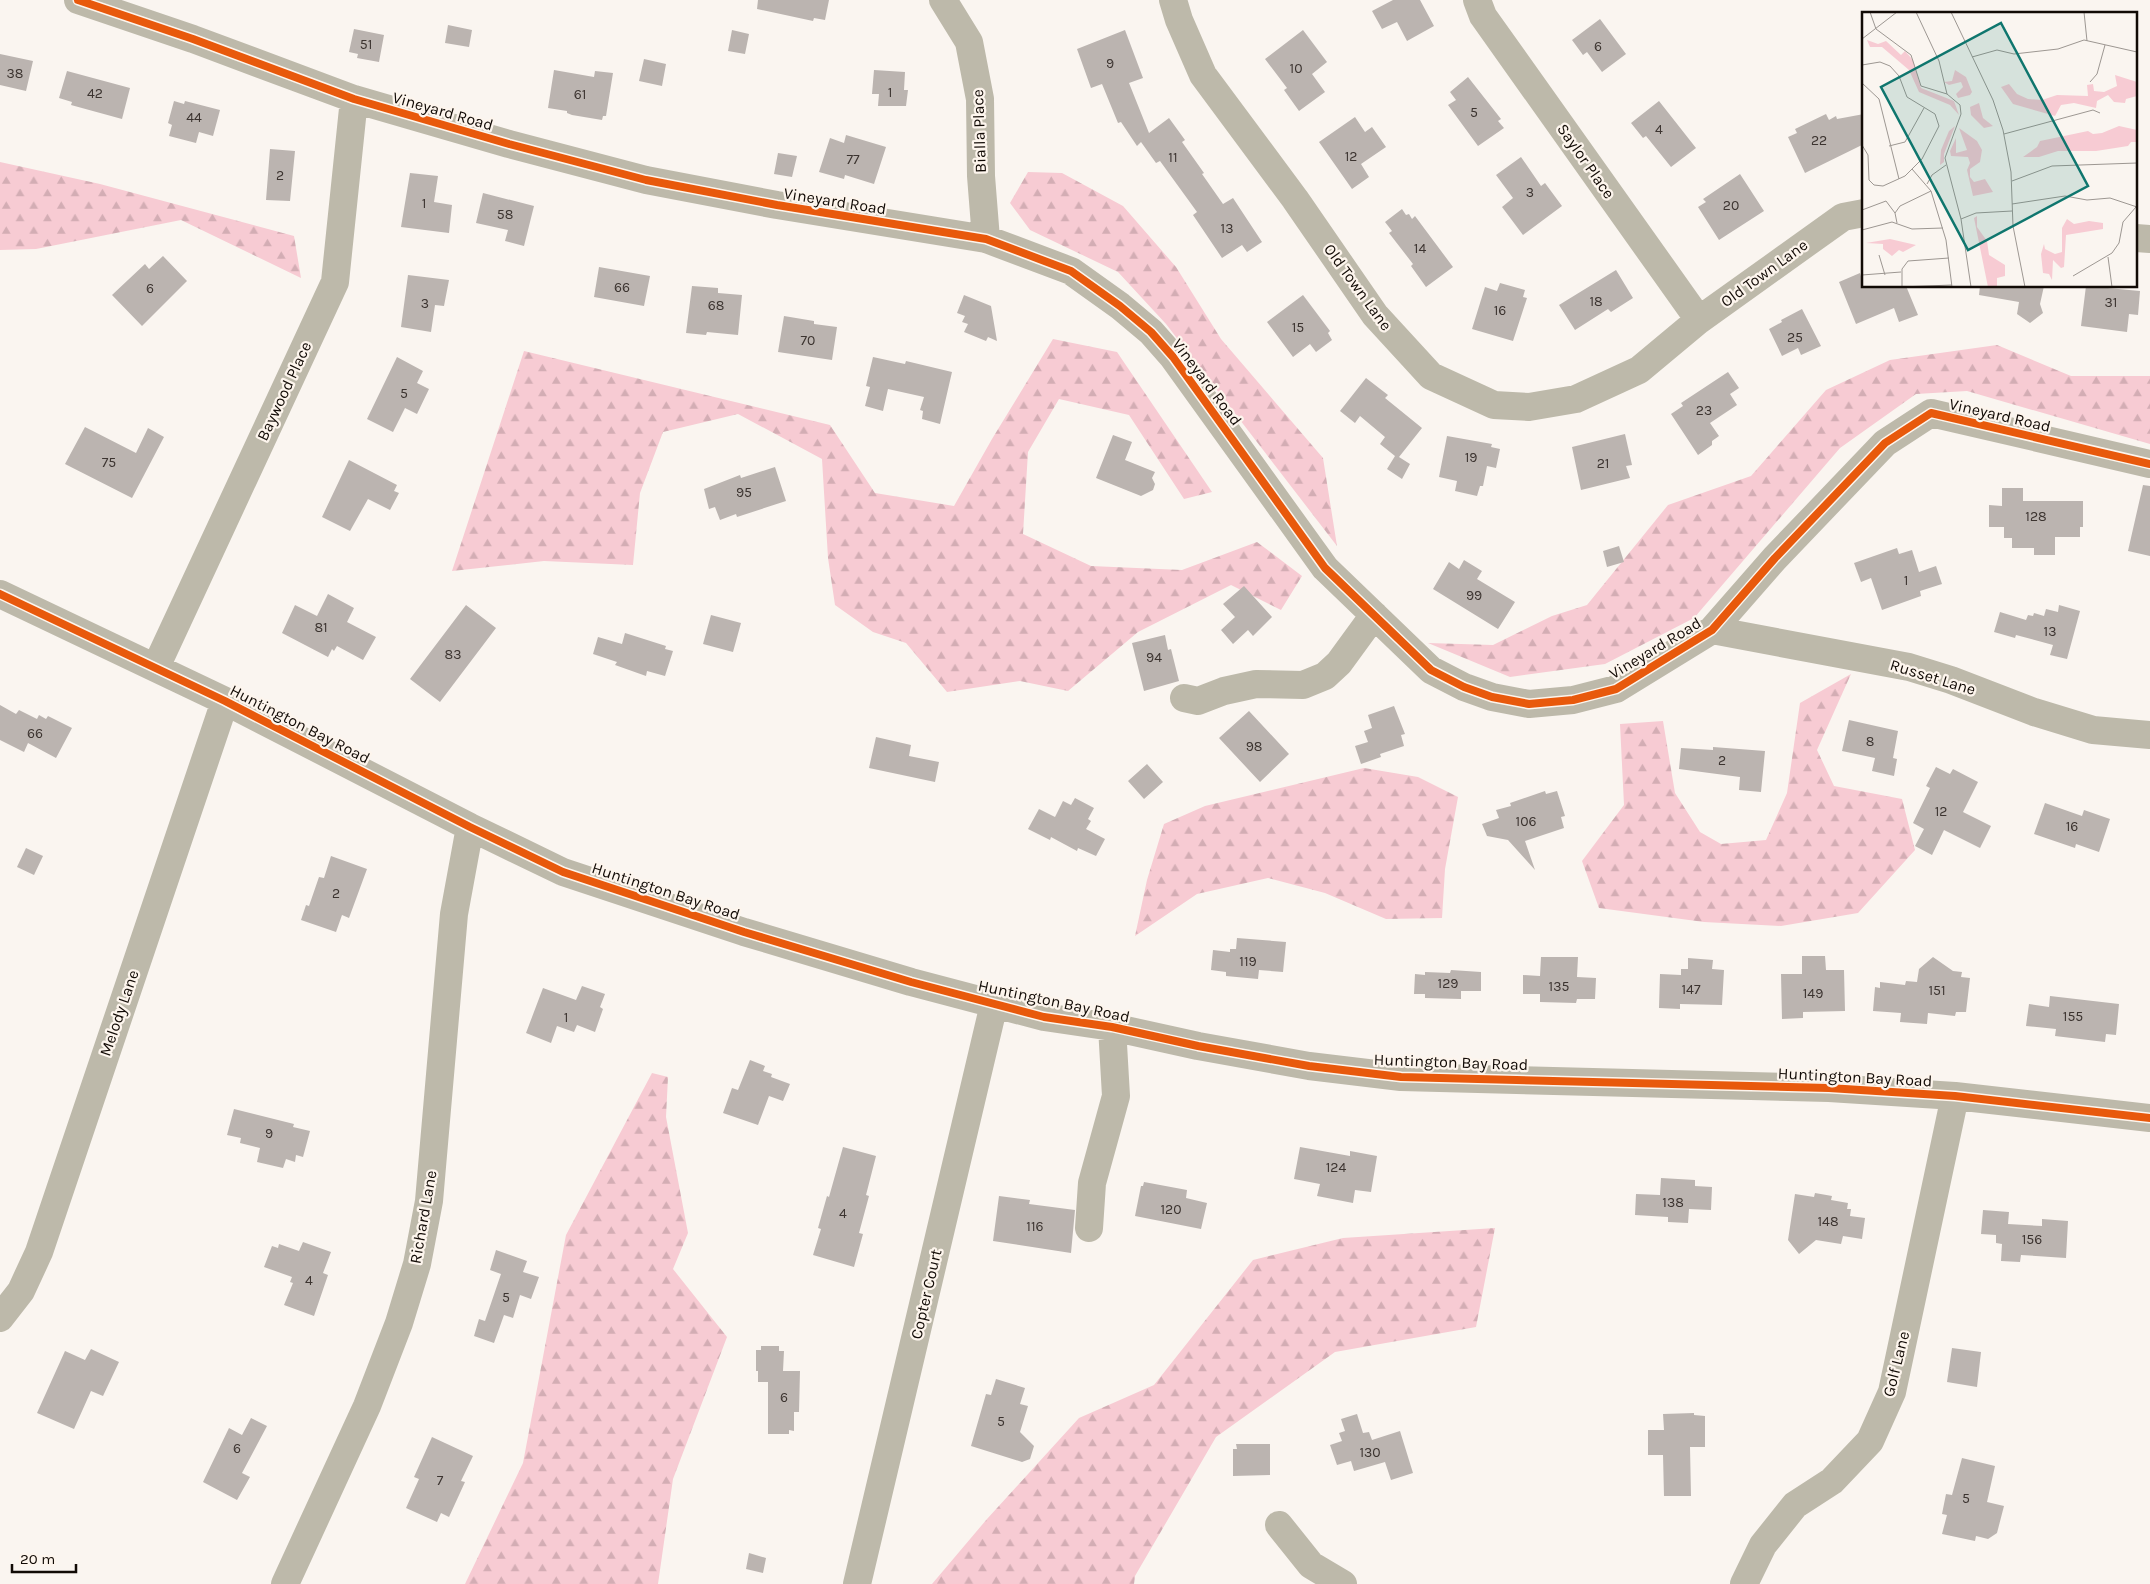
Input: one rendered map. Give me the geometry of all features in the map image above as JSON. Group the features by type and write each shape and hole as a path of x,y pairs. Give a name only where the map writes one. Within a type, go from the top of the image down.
{"street":[{"name":"Vineyard Road","path":"78,0 193,39 354,99 509,144 646,180 777,205 986,239 1071,270 1120,306 1151,332 1173,357 1325,568 1431,670 1492,697 1529,704 1573,700 1616,689 1712,630 1775,558 1885,443 1932,413 2150,464"},
{"name":"Bialla Place","path":"943,0 969,42 980,99 980,176 986,239"},
{"name":"Old Town Lane","path":"1172,0 1203,75 1295,199 1375,315 1431,376 1494,405 1529,407 1576,399 1639,370 1699,320 1843,217 1862,213"},
{"name":"Saylor Place","path":"1477,0 1483,16 1699,320"},
{"name":"Baywood Place","path":"156,667 335,282 354,99"},
{"name":"Huntington Bay Road","path":"0,594 225,701 470,827 563,872 744,932 911,982 1044,1017 1112,1027 1198,1046 1309,1066 1401,1077 1829,1088 1955,1096 2150,1118"},
{"path":"1184,698 1198,701 1224,691 1256,684 1303,685 1325,676 1339,663 1374,615"},
{"name":"Russet Lane","path":"1712,630 1909,667 1951,680 2034,712 2093,730 2150,735"},
{"name":"Melody Lane","path":"0,1318 21,1291 39,1252 225,701"},
{"name":"Richard Lane","path":"285,1584 367,1406 399,1323 417,1264 430,1201 454,914 470,827"},
{"name":"Copter Court","path":"857,1584 994,1004"},
{"path":"1089,1228 1092,1183 1105,1142 1116,1096 1112,1027"},
{"name":"Golf Lane","path":"1744,1584 1763,1545 1795,1505 1832,1481 1870,1441 1892,1392 1955,1096"},
{"path":"1279,1526 1311,1566 1342,1584"}],"green space":[{"path":"0,162 100,184 294,236 301,278 181,220 36,249 0,250"},
{"path":"1028,172 1062,173 1123,206 1176,267 1221,339 1323,458 1337,546 1166,324 1118,272 1030,230 1010,203"},
{"path":"1053,339 1117,352 1212,492 1184,499 1129,415 1059,399 1028,452 1023,534 1091,566 1182,570 1257,542 1302,576 1281,610 1231,585 1138,632 1068,691 1020,681 947,692 906,643 873,632 835,605 828,558 822,459 738,414 663,432 640,493 633,565 544,561 452,571 524,351 830,425 875,493 954,506"},
{"path":"1997,345 2071,376 2150,376 2150,444 1967,391 1916,394 1840,448 1694,618 1605,664 1510,677 1428,643 1493,645 1552,616 1587,605 1668,505 1751,476 1826,390 1890,360"},
{"path":"1851,674 1817,750 1834,786 1902,799 1915,850 1858,913 1781,926 1704,922 1599,908 1582,861 1624,805 1620,724 1663,721 1675,793 1700,832 1721,844 1766,840 1787,793 1800,703"},
{"path":"1364,768 1418,777 1458,797 1445,869 1442,918 1386,919 1325,893 1268,878 1197,894 1135,936 1147,880 1164,824 1205,806"},
{"path":"652,1073 668,1077 666,1117 688,1233 673,1269 727,1337 673,1479 658,1584 465,1584 523,1463 566,1235"},
{"path":"1495,1228 1476,1327 1335,1352 1216,1437 1135,1576 1134,1584 932,1584 987,1519 1079,1418 1154,1385 1253,1260 1343,1238"}],"building":[{"path":"758,0 829,0 825,20 814,18 813,21 757,9"},
{"path":"1393,0 1420,0 1434,26 1407,41 1397,22 1382,29 1372,11"},
{"path":"1600,19 1626,54 1602,72 1587,52 1583,55 1572,40"},
{"path":"448,25 472,30 469,47 445,43"},
{"path":"354,29 384,35 379,62 357,58 358,54 349,52"},
{"path":"732,30 749,34 745,54 728,51"},
{"path":"1125,30 1143,78 1129,83 1149,133 1169,118 1185,140 1182,142 1223,204 1233,198 1262,242 1247,252 1242,245 1222,258 1193,215 1197,212 1160,161 1156,163 1141,142 1137,146 1121,122 1118,123 1102,84 1091,88 1077,49"},
{"path":"1303,30 1327,62 1312,74 1325,92 1299,111 1284,90 1287,88 1265,59"},
{"path":"0,54 33,61 26,91 0,85"},
{"path":"644,59 666,64 662,86 639,81"},
{"path":"554,70 594,77 595,71 613,73 606,116 603,116 602,120 572,115 567,113 567,111 548,108"},
{"path":"874,70 905,72 904,90 908,90 906,106 878,106 879,94 872,94"},
{"path":"67,71 130,88 122,119 71,105 72,102 59,98"},
{"path":"1468,77 1501,119 1498,121 1504,128 1478,146 1448,105 1456,100 1450,92"},
{"path":"174,101 184,104 185,101 220,110 213,136 199,132 196,143 169,136 172,125 168,123"},
{"path":"1659,101 1696,148 1671,167 1646,136 1643,138 1631,123"},
{"path":"1826,114 1829,120 1836,116 1837,119 1862,114 1862,145 1805,173 1788,137 1797,133 1795,129"},
{"path":"1355,117 1365,132 1372,127 1386,147 1361,164 1369,177 1352,189 1319,142"},
{"path":"846,135 886,147 874,184 845,175 844,179 819,172 830,138 844,143"},
{"path":"270,149 295,151 290,201 266,200"},
{"path":"778,153 797,156 792,177 774,174"},
{"path":"1521,157 1541,186 1545,183 1562,206 1523,235 1502,207 1513,198 1496,175"},
{"path":"410,173 438,176 434,202 452,205 449,233 401,227"},
{"path":"1740,174 1764,211 1719,240 1698,207 1706,202 1703,199"},
{"path":"483,193 534,206 524,246 505,241 508,230 476,223"},
{"path":"1402,209 1412,219 1415,216 1453,267 1426,287 1411,266 1413,264 1389,233 1392,231 1385,222"},
{"path":"163,256 187,281 142,326 112,295 145,264 149,269"},
{"path":"599,267 650,276 644,306 594,297"},
{"path":"1616,270 1633,298 1611,312 1608,309 1575,330 1559,305"},
{"path":"1860,273 1862,288 1907,288 1918,315 1899,322 1894,308 1856,324 1839,282"},
{"path":"408,275 449,280 444,306 435,305 431,332 401,327"},
{"path":"1500,283 1525,290 1523,297 1527,298 1513,341 1472,329 1485,287 1497,291"},
{"path":"692,286 718,288 718,293 742,295 738,335 707,332 706,335 686,333"},
{"path":"1980,288 2044,288 2040,304 2043,313 2030,323 2017,314 2019,302 1979,295"},
{"path":"2086,288 2140,291 2138,315 2129,314 2127,332 2081,326"},
{"path":"964,295 991,306 997,341 988,337 986,341 964,332 968,324 962,322 965,316 957,313"},
{"path":"1303,295 1330,331 1328,333 1332,340 1316,352 1310,344 1293,357 1267,322"},
{"path":"1802,309 1821,346 1801,355 1798,348 1782,356 1769,329"},
{"path":"784,316 814,321 814,324 837,327 832,360 778,352"},
{"path":"397,357 423,371 417,383 429,389 417,414 405,408 393,432 367,419"},
{"path":"873,357 905,364 906,361 952,372 940,424 922,419 923,411 920,410 924,397 888,389 883,411 865,406 870,387 866,386"},
{"path":"1728,372 1739,388 1730,394 1737,405 1710,423 1719,436 1712,441 1712,445 1698,455 1671,414 1683,406 1681,403"},
{"path":"1366,378 1388,395 1385,398 1422,428 1399,457 1410,464 1402,479 1387,469 1395,456 1380,444 1385,437 1360,416 1355,423 1340,411"},
{"path":"85,427 136,453 148,428 164,437 132,498 65,464"},
{"path":"1625,434 1632,465 1626,466 1630,478 1581,490 1572,447"},
{"path":"1113,435 1132,442 1125,460 1155,472 1152,478 1155,484 1153,490 1141,496 1096,478"},
{"path":"1447,436 1492,444 1491,447 1500,449 1496,468 1487,466 1483,486 1480,486 1477,496 1455,491 1457,481 1439,477"},
{"path":"349,460 397,485 394,491 399,493 390,510 368,499 350,531 322,517"},
{"path":"775,467 786,501 737,517 736,514 720,520 715,507 709,509 704,489 740,475 741,478"},
{"path":"2143,485 2150,486 2150,556 2128,551"},
{"path":"2002,488 2023,488 2023,501 2083,501 2083,527 2080,527 2080,537 2055,537 2055,555 2034,555 2034,548 2012,548 2012,538 2004,538 2004,527 1989,527 1989,505 2002,506"},
{"path":"1619,546 1624,562 1607,567 1603,551"},
{"path":"1897,548 1899,554 1912,550 1919,572 1936,566 1942,584 1920,591 1921,596 1882,610 1871,578 1861,582 1854,563"},
{"path":"1464,560 1482,571 1477,579 1515,602 1498,629 1433,589 1449,562 1459,569"},
{"path":"1244,586 1272,617 1253,636 1248,630 1233,644 1221,630 1235,617 1223,604"},
{"path":"328,594 354,608 347,622 376,637 363,660 337,646 334,651 332,649 328,657 282,633 295,605 317,616"},
{"path":"466,605 496,628 440,702 410,679"},
{"path":"2059,605 2080,611 2067,659 2050,655 2053,645 2016,635 2015,638 1994,632 2000,612 2026,620 2028,615 2033,616 2034,613 2044,616 2046,609 2058,612"},
{"path":"711,615 741,623 733,652 703,644"},
{"path":"625,633 666,646 665,649 673,651 665,676 647,671 646,676 615,665 617,662 593,654 598,637 622,644"},
{"path":"1165,635 1168,650 1171,649 1179,681 1144,691 1132,643"},
{"path":"0,705 16,714 19,710 37,719 39,715 46,719 48,716 72,728 56,758 28,743 24,752 0,740"},
{"path":"1394,706 1405,734 1401,735 1404,746 1380,754 1381,757 1361,764 1355,746 1368,742 1364,731 1372,728 1368,715"},
{"path":"1249,711 1289,754 1260,782 1219,738"},
{"path":"1849,720 1898,731 1893,758 1897,759 1894,776 1872,771 1875,758 1842,751"},
{"path":"876,737 911,745 909,756 939,762 935,782 869,768"},
{"path":"1713,747 1765,751 1761,792 1739,790 1740,777 1679,769 1681,748 1713,750"},
{"path":"1147,764 1163,782 1144,799 1128,781"},
{"path":"1936,767 1950,774 1953,769 1978,782 1963,812 1991,826 1980,848 1944,830 1932,855 1915,846 1924,829 1913,823 1930,788 1926,786"},
{"path":"1545,791 1546,794 1557,791 1565,816 1561,817 1564,828 1525,841 1535,870 1508,840 1487,836 1482,824 1499,818 1496,810 1511,806 1510,803"},
{"path":"1075,798 1094,808 1088,819 1091,821 1086,829 1105,839 1096,856 1078,848 1077,851 1051,837 1050,840 1028,829 1039,809 1055,817 1063,801 1071,805"},
{"path":"2045,803 2082,816 2084,810 2110,819 2099,852 2076,844 2075,848 2034,834"},
{"path":"26,848 43,856 34,875 17,867"},
{"path":"331,856 367,869 349,918 342,915 336,932 301,920 306,905 309,906 319,877 324,878"},
{"path":"1237,938 1286,942 1283,972 1259,970 1258,979 1226,976 1226,972 1211,970 1213,950 1230,952 1230,949 1236,949"},
{"path":"1802,956 1825,956 1826,970 1844,970 1845,1011 1803,1012 1803,1018 1782,1019 1781,974 1802,974"},
{"path":"1541,957 1578,957 1577,977 1596,978 1595,999 1577,999 1576,1003 1540,1002 1540,994 1523,994 1523,975 1540,976"},
{"path":"1933,957 1953,971 1962,972 1961,977 1970,978 1966,1012 1956,1012 1955,1016 1928,1013 1927,1024 1900,1022 1901,1013 1873,1011 1875,987 1880,988 1880,982 1905,985 1906,981 1917,982 1919,969"},
{"path":"1688,958 1713,960 1712,969 1724,970 1722,1005 1680,1004 1680,1009 1659,1008 1660,974 1681,975 1681,969 1688,969"},
{"path":"1451,970 1481,972 1481,991 1461,991 1461,999 1425,998 1425,994 1414,994 1415,974 1425,975 1425,972 1450,973"},
{"path":"582,986 605,994 600,1007 603,1009 595,1032 577,1025 574,1032 557,1026 551,1043 526,1033 543,988 576,1000"},
{"path":"2050,996 2119,1004 2116,1035 2106,1034 2105,1042 2055,1036 2056,1029 2026,1026 2029,1004 2049,1007"},
{"path":"750,1060 765,1066 763,1071 772,1074 771,1077 790,1084 783,1101 769,1096 758,1125 723,1113 732,1088 738,1090"},
{"path":"234,1109 294,1124 293,1127 310,1131 303,1157 296,1155 295,1162 286,1159 283,1168 257,1162 260,1148 240,1143 241,1138 227,1135"},
{"path":"843,1147 876,1156 866,1195 869,1196 859,1233 863,1234 854,1267 813,1255 821,1229 818,1228"},
{"path":"1300,1147 1350,1156 1350,1151 1377,1156 1371,1192 1355,1190 1353,1203 1317,1196 1320,1184 1294,1179"},
{"path":"1661,1178 1695,1180 1695,1186 1712,1187 1711,1210 1689,1209 1688,1223 1668,1222 1668,1217 1635,1215 1636,1194 1660,1195"},
{"path":"1144,1182 1187,1190 1186,1198 1207,1203 1201,1229 1135,1216 1141,1186 1143,1186"},
{"path":"1815,1193 1832,1196 1831,1200 1848,1203 1847,1209 1851,1209 1850,1216 1865,1218 1862,1239 1843,1236 1841,1244 1816,1240 1799,1254 1788,1240 1795,1194 1814,1197"},
{"path":"999,1196 1030,1200 1029,1204 1075,1210 1071,1253 993,1241"},
{"path":"1983,1210 2009,1212 2008,1224 2042,1226 2042,1219 2068,1221 2066,1258 2021,1255 2020,1262 2001,1261 2002,1244 1996,1243 1996,1235 1981,1234"},
{"path":"303,1242 331,1252 323,1273 328,1275 314,1316 284,1305 293,1283 290,1282 292,1277 264,1267 272,1246 278,1248 279,1244 299,1251"},
{"path":"496,1250 527,1261 523,1272 539,1277 531,1299 520,1295 513,1318 504,1315 494,1343 474,1336 479,1319 485,1321 501,1274 490,1270"},
{"path":"761,1346 779,1346 779,1351 784,1351 783,1371 800,1371 799,1412 794,1412 794,1431 789,1430 789,1434 768,1434 768,1382 758,1382 758,1371 756,1371 756,1350 761,1350"},
{"path":"1952,1348 1981,1352 1977,1387 1947,1382"},
{"path":"91,1349 119,1362 103,1396 91,1391 74,1429 37,1413 65,1351 85,1360"},
{"path":"996,1379 1025,1388 1020,1404 1028,1406 1020,1432 1034,1446 1030,1459 1022,1462 971,1446 986,1394 991,1395"},
{"path":"1694,1413 1694,1415 1705,1416 1705,1447 1690,1447 1691,1496 1664,1496 1663,1455 1648,1455 1648,1430 1664,1430 1663,1414"},
{"path":"1357,1414 1363,1433 1369,1432 1372,1440 1400,1431 1413,1473 1391,1480 1385,1462 1354,1471 1351,1461 1337,1465 1330,1445 1342,1441 1339,1433 1345,1431 1341,1419"},
{"path":"251,1418 267,1426 242,1473 250,1477 237,1500 203,1482 229,1428 242,1435"},
{"path":"432,1437 473,1456 461,1481 465,1482 449,1517 441,1513 437,1522 406,1508 419,1479 414,1477"},
{"path":"1236,1444 1270,1444 1270,1475 1233,1476 1233,1449 1237,1449"},
{"path":"1962,1458 1995,1466 1987,1502 2004,1506 1997,1533 1988,1539 1976,1536 1975,1541 1942,1534 1947,1515 1942,1514 1946,1494 1952,1495"},
{"path":"749,1553 766,1558 763,1573 746,1569"}],"cycle path":[{"path":"78,0 193,39 354,99 509,144 646,180 777,205 986,239 1071,271 1120,306 1151,332 1173,357 1325,568 1431,670 1464,687 1492,697 1529,704 1573,700 1616,689 1712,630 1775,558 1885,443 1931,413 2150,464"},
{"path":"0,594 225,701 470,827 563,872 744,932 911,982 1044,1017 1112,1027 1198,1046 1309,1066 1401,1077 1829,1088 1955,1096 2150,1118"}]}
